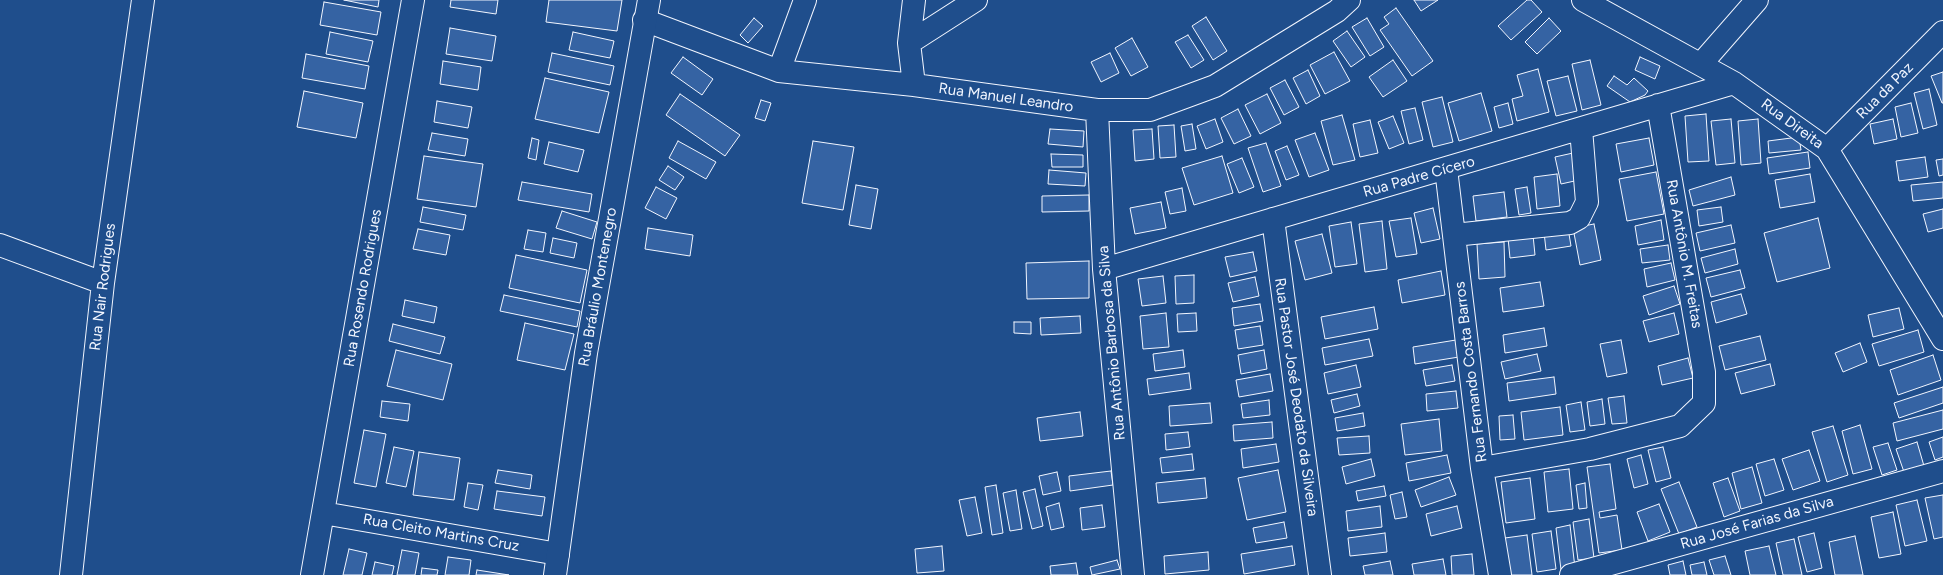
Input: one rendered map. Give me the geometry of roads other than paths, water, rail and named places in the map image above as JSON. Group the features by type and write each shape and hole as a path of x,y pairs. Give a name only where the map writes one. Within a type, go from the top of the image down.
{"street":[{"name":"Rua Nair Rodrigues","path":"71,575 102,282 143,0"},
{"name":"Rua Rosendo Rodrigues","path":"312,575 413,0"},
{"path":"779,71 805,0"},
{"path":"914,0 909,43 914,85"},
{"path":"909,43 976,0"},
{"name":"Rua Manuel Leandro","path":"646,10 779,71 914,85 1097,110 1150,110 1215,86 1337,11 1349,0"},
{"name":"Rua Direita","path":"1583,0 1734,82 1827,149 1943,340"},
{"path":"1701,64 1757,0"},
{"name":"Rua Bráulio Montenegro","path":"557,564 586,353 646,10"},
{"name":"Rua da Paz","path":"1827,149 1943,32"},
{"name":"Rua Padre Cícero","path":"1104,269 1581,129 1734,82"},
{"name":"Rua Antônio M. Freitas","path":"1482,468 1590,449 1680,426 1704,402 1704,372 1658,105"},
{"name":"Rua Antônio Barbosa da Silva","path":"1097,110 1104,269 1133,575"},
{"path":"1454,235 1570,223 1579,218 1588,202 1581,129"},
{"name":"Rua Fernando Costa Barros","path":"1446,169 1482,468 1500,575"},
{"name":"Rua Pastor José Deodato da Silveira","path":"1272,219 1320,575"},
{"path":"0,245 102,282"},
{"name":"Rua José Farias da Silva","path":"1571,575 1943,471"},
{"name":"Rua Cleito Martins Cruz","path":"323,513 557,564"}]}
